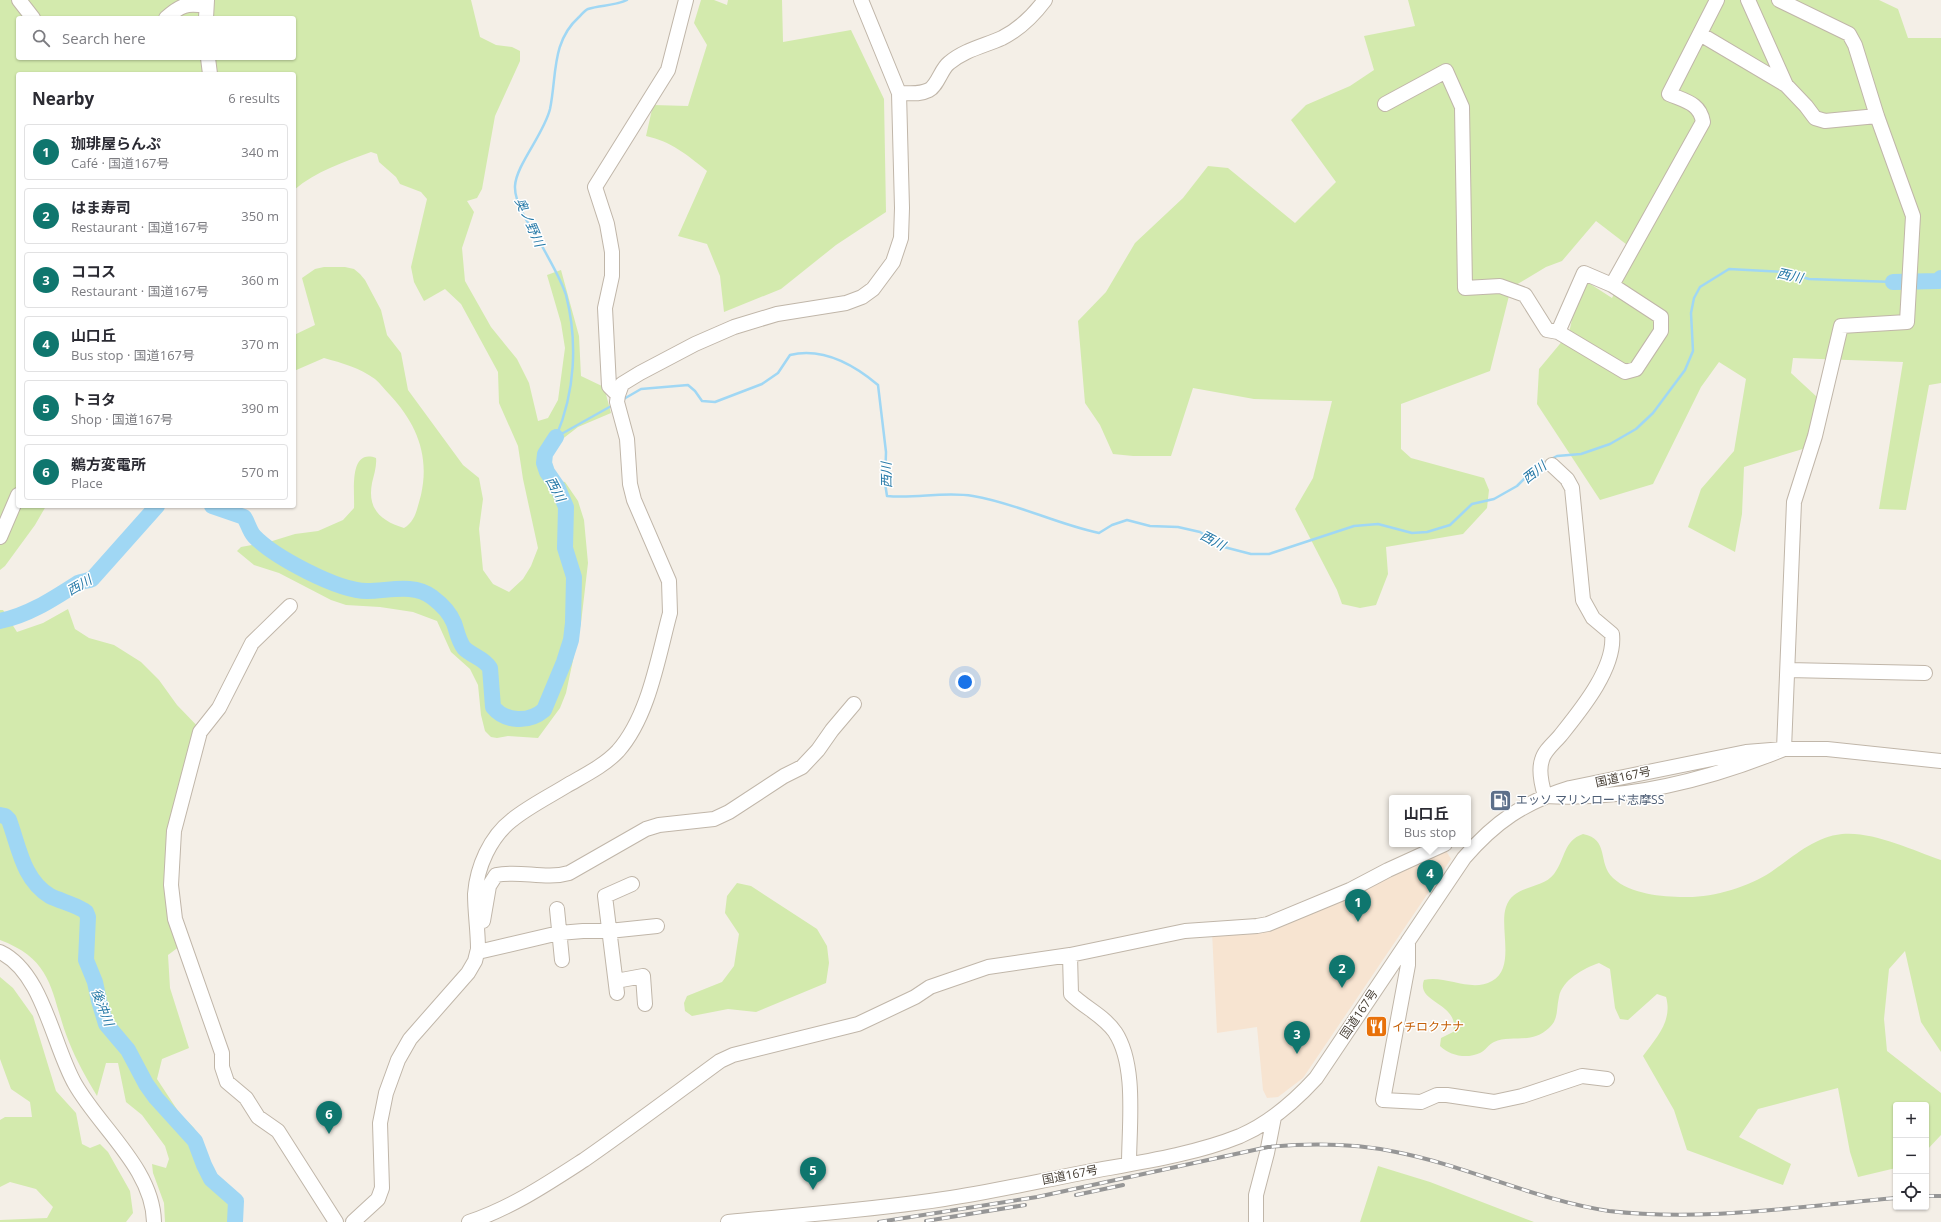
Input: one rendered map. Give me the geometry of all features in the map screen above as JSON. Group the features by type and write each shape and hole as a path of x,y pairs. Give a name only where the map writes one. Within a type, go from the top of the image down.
{"street":[{"path":"19,0 31,16"},
{"path":"618,394 609,386 605,308 612,276 612,252 607,224 595,187 668,70 686,0"},
{"path":"353,1222 378,1199 382,1188 380,1123 386,1093 398,1060 410,1039 468,973 475,961 478,952 475,894 483,862 491,844 511,820 600,766 617,752 627,739 646,702 670,613 669,581 634,500 630,484 627,439 617,402 622,384 695,344 734,327 776,314 846,303 862,297 873,289 893,262 901,238 899,93 861,0"},
{"path":"899,93 920,94 931,88 948,64 960,55 1002,38 1018,29 1033,15 1045,0"},
{"path":"1612,285 1703,122 1702,114 1698,107 1669,94 1717,0"},
{"path":"1748,0 1786,85"},
{"path":"1779,0 1849,34 1855,45 1877,116 1914,216 1907,322 1841,326 1815,436 1794,502 1784,749"},
{"path":"168,16 180,6 191,4 206,8"},
{"path":"1700,34 1786,85 1815,118 1824,121 1877,116"},
{"path":"208,60 210,72"},
{"path":"1385,104 1446,71 1462,107 1465,288 1500,286 1525,295 1547,330 1558,332 1625,372 1636,369 1661,332 1661,317 1612,285 1584,273 1558,332"},
{"path":"1552,465 1567,479 1572,488 1583,600 1593,618 1612,634 1612,641 1603,674 1580,711 1542,761 1542,786 1545,796 1602,797 1647,790 1689,780 1751,762 1784,749 1827,749 1941,761"},
{"path":"0,537 16,500"},
{"path":"290,606 277,621 252,643 219,708 200,732 174,831 171,885 175,919 222,1053 222,1067 227,1082 246,1098 258,1117 278,1130 336,1222"},
{"path":"1788,670 1925,673"},
{"path":"477,930 483,921 489,886 496,875 506,873 557,876 569,872 602,852 652,827 714,819 729,812 784,776 802,767 818,750 832,730 854,704"},
{"name":"国道167号","path":"1474,838 1524,806 1545,796"},
{"path":"469,1222 492,1214 521,1200 611,1141 720,1061 733,1055 858,1024 915,997 930,987 988,967 1070,955 1185,931 1268,924 1350,890 1388,870 1438,847"},
{"name":"国道167号","path":"728,1222 842,1212 944,1199 1129,1164 1223,1142 1241,1135 1274,1117 1298,1097 1316,1078 1464,858 1470,847"},
{"path":"632,884 605,896 616,987 643,976 645,1004"},
{"path":"557,909 562,960"},
{"path":"478,952 559,934 657,926"},
{"path":"1408,940 1408,965 1383,1100 1420,1102 1437,1095 1447,1095 1494,1102 1522,1096 1582,1076 1607,1079"},
{"path":"0,952 18,965 28,977 38,996 74,1083 92,1112 133,1162 149,1196 154,1222"},
{"path":"1070,955 1071,994 1100,1016 1114,1032 1125,1050 1129,1076 1129,1164"},
{"path":"1256,1222 1256,1195 1267,1153 1274,1117"}],"shaded area":[{"path":"1445,849 1451,859 1303,1078 1278,1097 1267,1098 1263,1090 1257,1027 1217,1033 1212,932 1250,932"}],"green space":[{"path":"0,0 471,0 480,37 496,45 512,47 520,51 520,61 495,116 482,189 477,198 467,201 474,212 462,248 465,281 491,327 517,359 529,383 538,421 548,418 558,400 565,348 561,323 547,275 561,270 579,336 581,376 604,387 611,413 578,427 552,447 552,458 547,465 555,480 565,482 578,501 584,520 588,563 581,623 566,693 560,708 538,738 508,736 497,738 491,737 485,731 481,715 478,685 470,669 451,652 437,621 413,612 380,607 346,605 331,600 279,573 254,565 237,551 241,547 269,542 295,534 318,531 343,520 354,508 354,483 357,465 361,459 367,457 376,458 376,467 371,492 374,507 382,518 404,528 414,518 417,509 421,495 424,466 419,440 407,417 390,395 369,375 351,366 324,358 296,370 296,334 315,325 302,278 315,269 324,267 345,267 354,269 365,280 381,310 387,335 401,353 408,390 463,465 479,478 483,499 479,529 483,570 493,584 509,592 523,579 531,566 538,548 523,479 518,446 499,403 498,372 461,304 445,289 424,301 414,282 411,267 427,199 421,192 400,184 396,177 379,162 377,154 371,152 321,172 296,188 296,72 16,72 16,508 45,508 35,525 5,566 0,570"},
{"path":"701,0 714,0 727,5 728,0 782,0 783,42 851,30 884,99 886,212 836,245 781,289 724,312 720,276 707,244 678,236 707,171 671,145 646,136 653,105 688,106 707,45 694,23"},
{"path":"1408,0 1879,0 1898,9 1908,38 1941,38 1941,383 1929,385 1906,510 1879,509 1903,362 1793,358 1791,373 1817,397 1806,448 1744,467 1742,514 1735,552 1688,527 1701,489 1734,451 1746,379 1719,362 1701,387 1653,484 1600,500 1537,404 1539,369 1569,333 1581,278 1612,298 1635,251 1596,221 1562,261 1546,267 1511,288 1490,371 1401,404 1401,449 1411,458 1484,478 1489,490 1487,508 1463,534 1386,547 1388,574 1376,605 1360,608 1342,604 1337,590 1295,509 1313,478 1332,401 1254,399 1193,388 1171,456 1133,456 1113,454 1100,425 1085,403 1078,321 1106,292 1135,243 1183,198 1208,166 1228,168 1295,223 1336,182 1291,120 1306,105 1350,86 1374,70 1364,36 1415,26"},
{"path":"68,609 75,629 89,638 114,645 141,662 159,680 177,705 205,734 178,828 174,898 184,943 168,955 170,988 189,1048 162,1059 157,1079 180,1114 194,1128 212,1175 222,1186 229,1201 230,1222 165,1222 164,1203 153,1173 152,1164 166,1168 169,1159 165,1146 142,1115 126,1102 118,1063 106,1063 97,1096 72,1049 54,995 41,969 32,958 18,948 0,940 0,610 3,610 17,632 43,623"},
{"path":"1583,834 1597,841 1608,872 1613,878 1628,888 1647,894 1675,897 1706,896 1741,887 1771,872 1813,843 1842,834 1866,835 1879,838 1941,860 1941,1052 1921,1022 1905,951 1889,969 1884,1019 1887,1051 1941,1093 1941,1135 1929,1148 1929,1102 1893,1102 1893,1169 1858,1177 1850,1152 1838,1088 1758,1109 1739,1137 1791,1164 1783,1185 1687,1150 1674,1110 1643,1056 1662,1029 1668,1006 1666,997 1657,994 1628,1020 1620,1019 1615,1008 1610,969 1599,963 1581,971 1564,985 1559,997 1557,1014 1554,1021 1549,1028 1542,1033 1528,1038 1501,1040 1492,1043 1484,1051 1470,1056 1459,1056 1440,1046 1441,1038 1453,1032 1454,1022 1451,1015 1445,1009 1426,994 1423,988 1424,980 1432,979 1467,985 1476,985 1492,981 1499,975 1503,967 1505,957 1504,915 1506,907 1515,894 1549,879 1558,868 1568,846 1577,837"},
{"path":"737,883 751,886 817,929 827,946 829,963 826,983 756,1012 728,1009 692,1016 685,1011 684,1003 687,996 722,982 734,966 739,934 725,913 727,896"},
{"path":"0,977 13,988 33,1016 56,1091 76,1113 82,1144 90,1148 100,1144 108,1152 130,1191 133,1213 126,1222 0,1222 0,1220 47,1218 53,1207 36,1189 10,1182 0,1187 0,1120 5,1117 32,1117 30,1102 11,1089 0,1059"},
{"path":"1378,1166 1430,1182 1534,1222 1360,1222"}],"waterway":[{"name":"奥ノ野川","path":"556,437 571,385 573,349 570,313 566,295 561,283 521,209 515,186 520,169 547,119 550,109 559,48 570,27 587,10 627,0"},
{"name":"西川","path":"622,400 641,389 688,385 695,391 702,401 715,402 762,384 778,373 790,355 802,353 826,355 848,364 878,385 886,452 885,483 887,496 909,497 951,494 973,496 1005,503 1099,533 1112,525 1127,520 1150,526 1178,527 1200,532 1224,547 1251,554 1269,554 1354,526 1378,524 1412,533 1427,532 1450,525 1472,504 1494,499 1517,486 1537,466 1557,456 1581,454 1610,444 1636,429 1653,413 1685,370 1693,351 1691,313 1694,298 1700,287 1729,269 1785,272 1809,279 1893,282"},
{"name":"西川","path":"1893,282 1938,281 1941,278"},
{"name":"西川","path":"556,437 613,405"},
{"name":"西川","path":"218,508 244,517 252,534 263,544 291,563 324,579 355,589 367,591 409,589 417,590 432,597 450,616 454,623 460,642 464,648 485,662 490,668 493,707 504,716 524,719 544,710 564,662 571,640 573,623 574,577 565,548 566,507 558,488 547,472 544,463 545,454 556,437"},
{"name":"西川","path":"0,621 31,611 78,583 92,579 155,508"},
{"name":"後沖川","path":"0,815 5,816 9,820 23,862 28,872 41,889 50,896 86,912 88,917 86,960 95,982 106,1024 128,1050 146,1084 156,1098 195,1141 211,1179 236,1201 235,1222"}],"railway":[{"path":"879,1222 1037,1197 1268,1147 1316,1144 1348,1145 1380,1149 1423,1158 1555,1199 1609,1211 1645,1214 1717,1214 1788,1209 1893,1198"},
{"path":"1076,1195 1123,1185"},
{"path":"1929,1196 1941,1196"},
{"path":"926,1221 1025,1205"}],"place":[{"name":"エッソ マリンロード志摩SS","path":"1500,800"},
{"name":"山口丘","path":"1430,893"},
{"name":"珈琲屋らんぷ","path":"1358,922"},
{"name":"はま寿司","path":"1342,988"},
{"name":"イチロクナナ","path":"1377,1027"},
{"name":"ココス","path":"1297,1054"},
{"name":"鵜方変電所","path":"329,1134"},
{"name":"トヨタ","path":"813,1190"}]}
